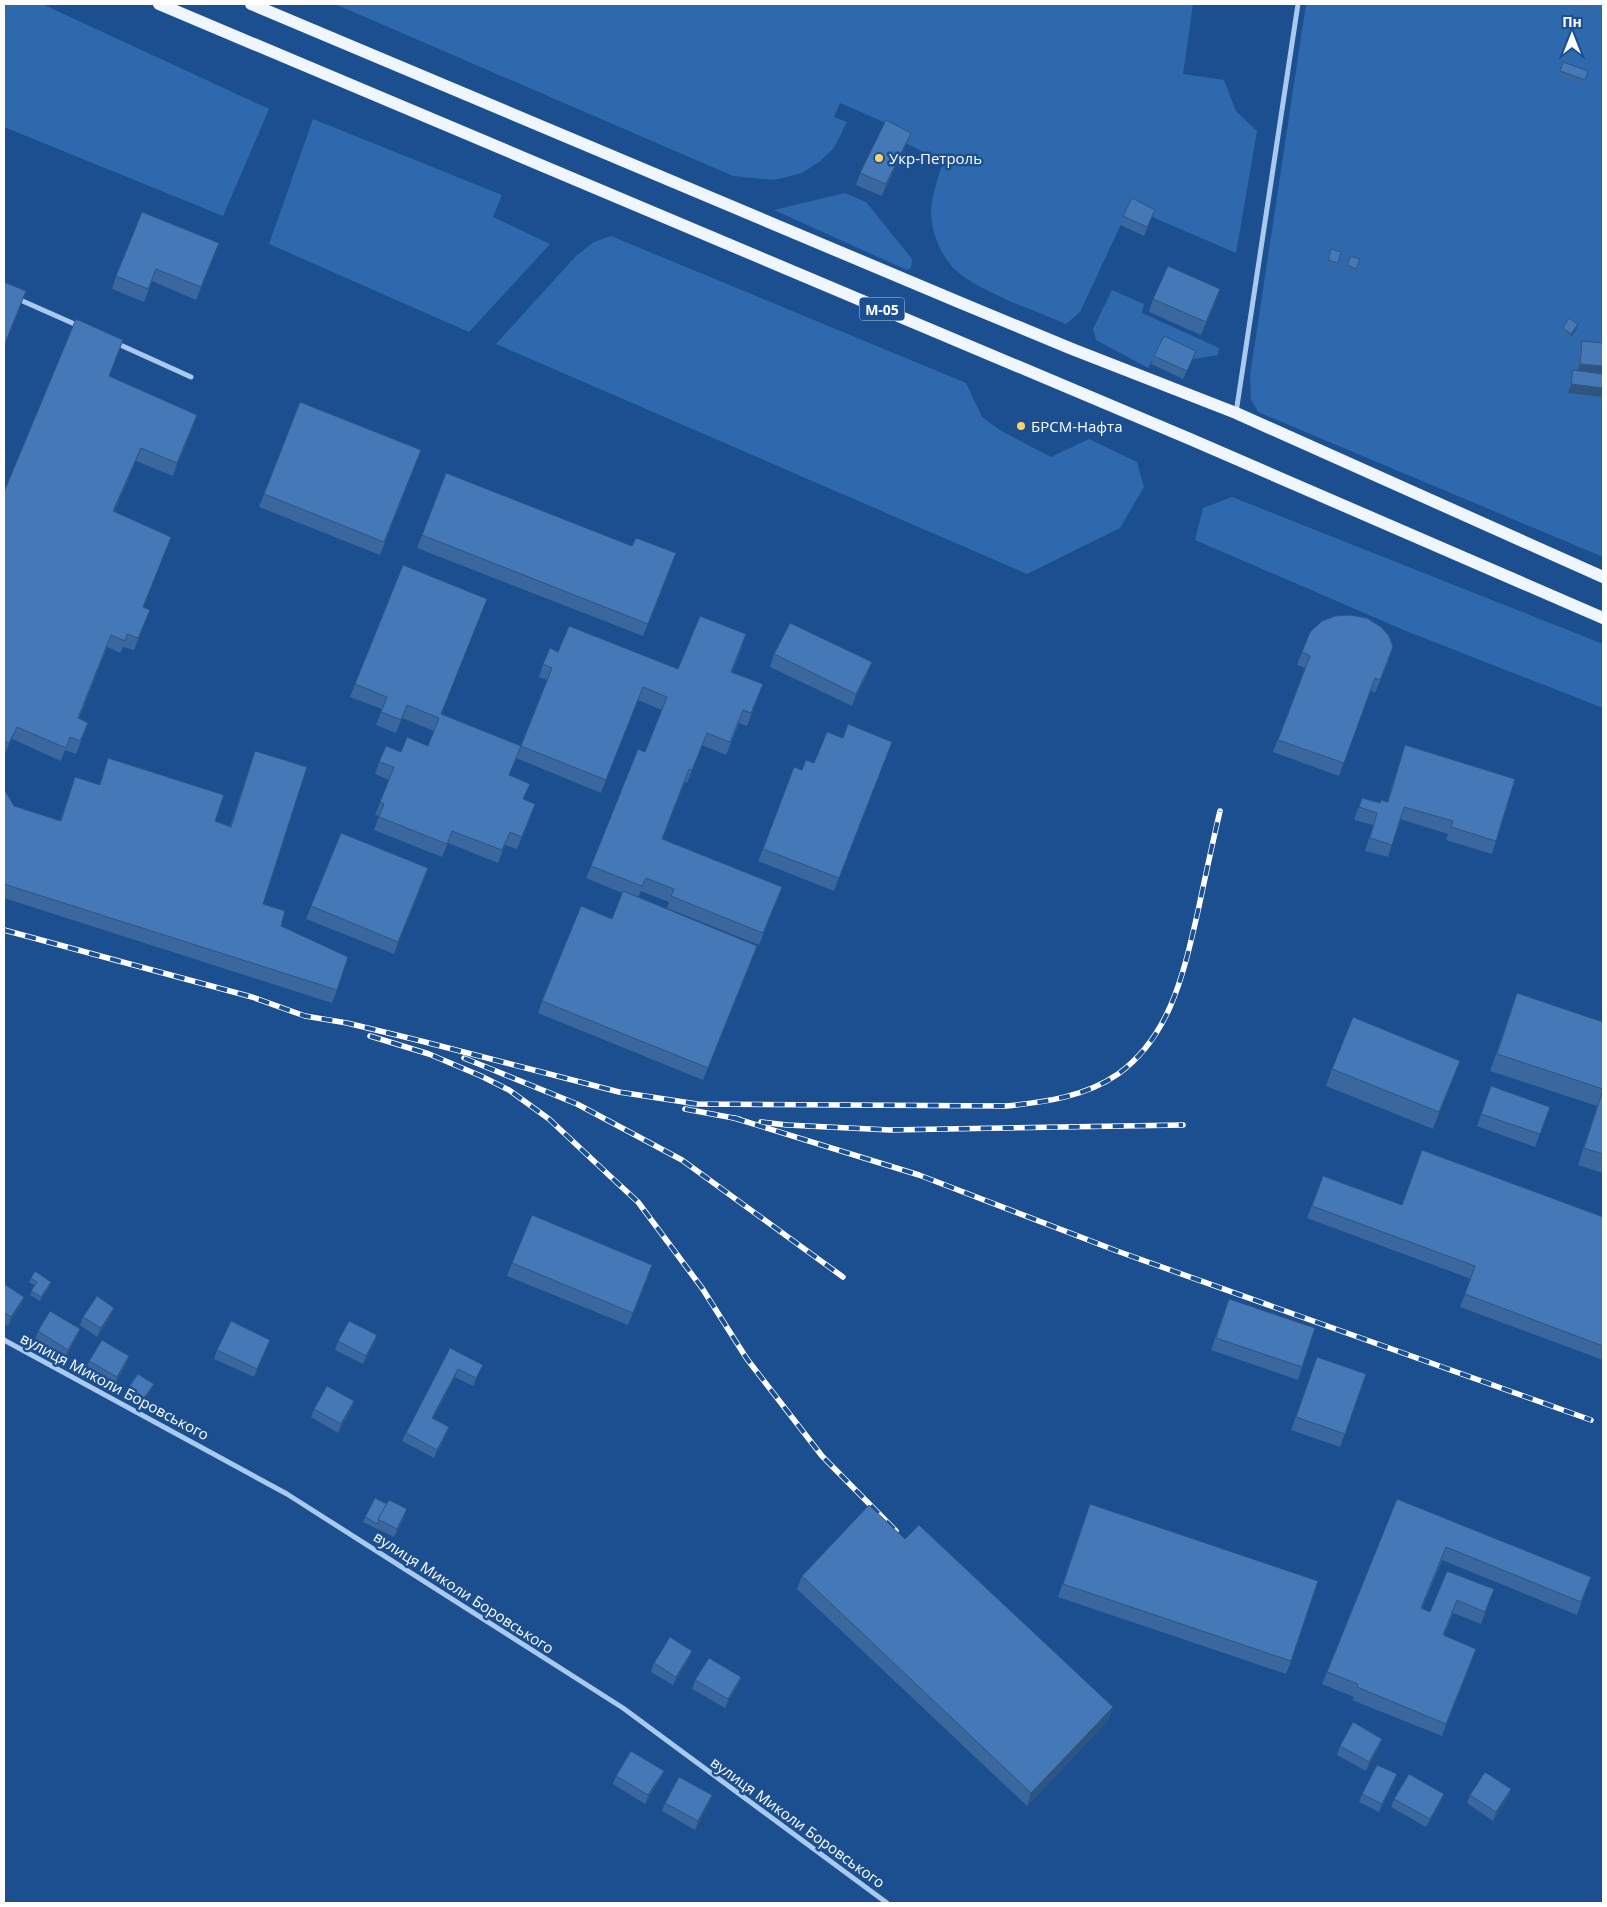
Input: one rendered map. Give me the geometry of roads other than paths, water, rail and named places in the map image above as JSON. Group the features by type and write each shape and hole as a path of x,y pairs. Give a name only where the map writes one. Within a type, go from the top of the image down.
{"main road":[{"name":"М-05","path":"159,4 1190,439 1603,618"},
{"name":"М-05","path":"251,4 961,304 1236,413 1603,577"}],"street":[{"path":"1236,413 1298,4"},
{"path":"13,297 84,329"},
{"path":"111,341 191,377"},
{"name":"вулиця Миколи Боровського","path":"4,1340 294,1498 622,1708 887,1903"}],"railway":[{"path":"4,930 252,997 305,1016 347,1023 619,1092 697,1104 1006,1106 1050,1100 1092,1088 1118,1074 1136,1059 1151,1041 1163,1022 1181,979 1193,934 1220,811"},
{"path":"370,1036 429,1054 509,1090 549,1119 638,1202 702,1288 747,1359 822,1456 896,1531"},
{"path":"464,1058 577,1104 682,1160 843,1277"},
{"path":"685,1109 739,1119"},
{"path":"734,1118 919,1175 1117,1251 1591,1420"},
{"path":"761,1122 890,1130 1183,1125"}],"place":[{"name":"Укр-Петроль","path":"879,158"},
{"name":"БРСМ-Нафта","path":"1021,426"}]}
